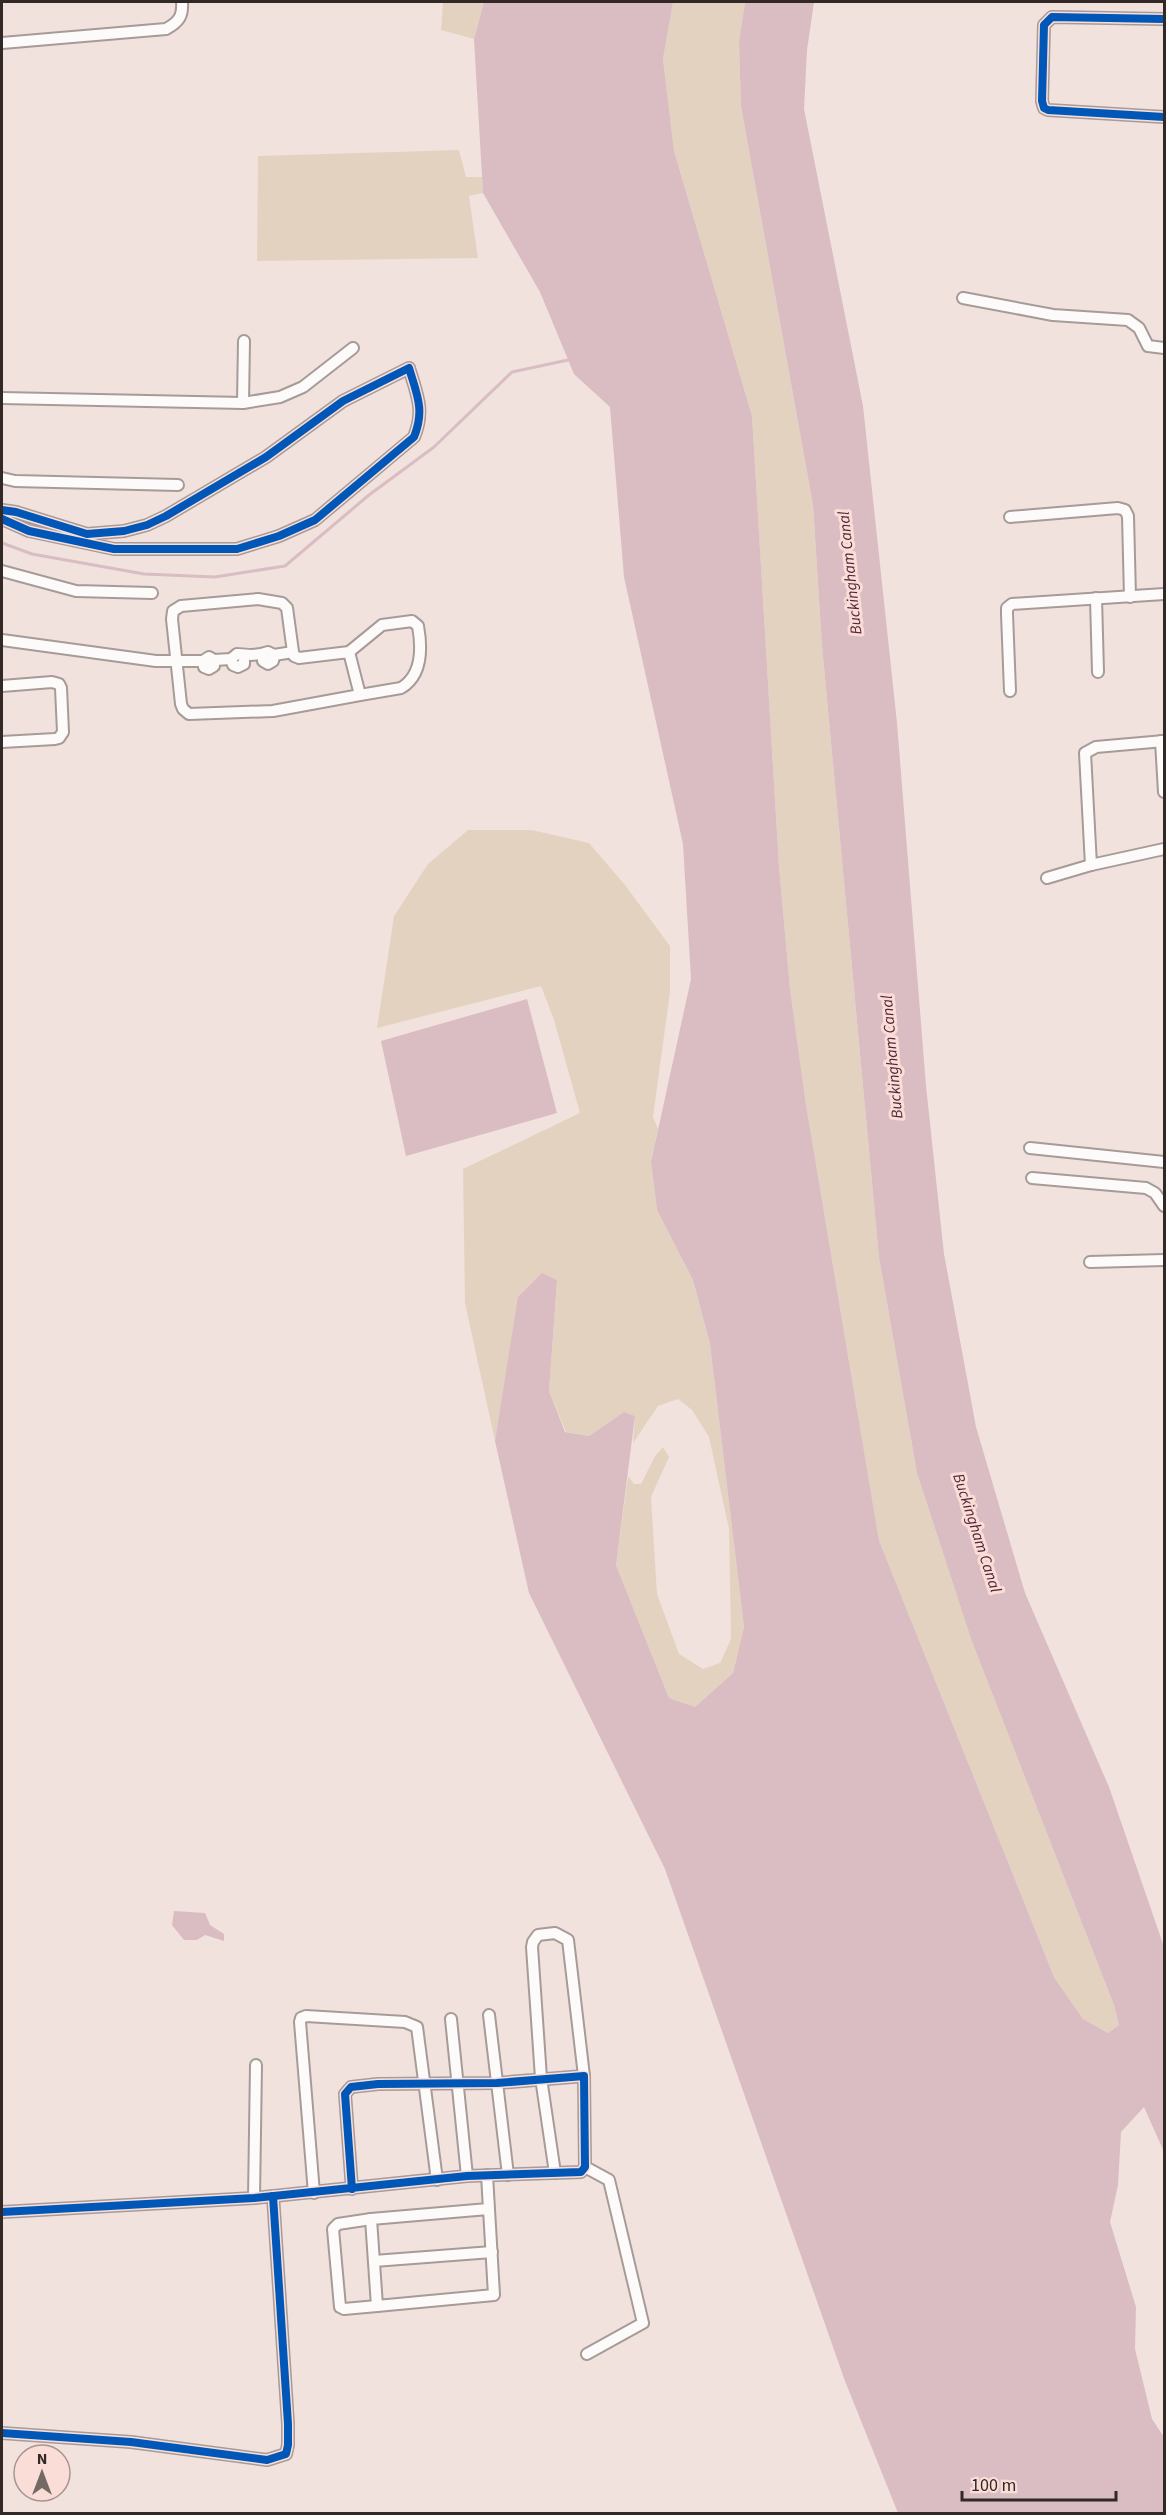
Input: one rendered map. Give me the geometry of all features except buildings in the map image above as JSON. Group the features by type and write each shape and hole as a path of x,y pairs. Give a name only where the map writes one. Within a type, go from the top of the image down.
{"street":[{"path":"2,43 166,28 176,23 180,17 182,2"},
{"path":"1164,19 1052,17 1047,20 1044,25 1042,101 1044,108 1048,110 1164,117"},
{"path":"963,298 1053,315 1128,320 1139,328 1148,346 1164,348"},
{"path":"243,403 244,341"},
{"path":"2,398 243,403 280,397 303,387 353,348"},
{"path":"2,510 16,512 77,533 101,534 124,531 166,516 266,457 343,401 409,368 421,410 420,424 414,437 315,520 279,536 237,549 114,549 29,531 2,519"},
{"path":"2,478 15,481 178,485"},
{"path":"1010,517 1118,508 1125,510 1128,516 1131,597"},
{"path":"2,571 76,591 152,593"},
{"path":"1010,691 1007,608 1012,604 1164,594"},
{"path":"1096,598 1098,672"},
{"path":"2,640 156,661 178,663 209,663 232,662 237,654 244,660 349,652 382,625 412,621 418,626 420,663 407,685 393,690 273,711 189,714 183,709 182,704 178,663 172,619 175,608 258,599 285,604 295,655"},
{"path":"349,652 360,695"},
{"path":"2,686 52,682 59,684 63,732 59,738 55,739 2,742"},
{"path":"1091,865 1085,753 1096,747 1163,741 1164,792"},
{"path":"1047,878 1091,865 1164,849"},
{"path":"1030,1148 1164,1162"},
{"path":"1032,1178 1146,1188 1155,1193 1164,1206"},
{"path":"1090,1262 1164,1260"},
{"path":"2,2212 254,2198 467,2176 508,2175 581,2172 585,2167 584,2076 568,1940 555,1933 534,1938 532,1947 541,2078 555,2173"},
{"path":"489,2015 508,2175"},
{"path":"314,2193 302,2018 306,2016 405,2022 414,2025 418,2033 437,2180"},
{"path":"451,2019 467,2176"},
{"path":"254,2198 256,2065"},
{"path":"352,2189 346,2090 360,2085 497,2083 584,2076"},
{"path":"585,2167 609,2180 643,2322 587,2354"},
{"path":"487,2175 494,2295 344,2309 340,2307 333,2229 338,2224 488,2209"},
{"path":"2,2433 112,2440 267,2460 286,2454 288,2424 273,2196"},
{"path":"371,2219 377,2306"},
{"path":"374,2261 492,2252"}],"shaded area":[{"path":"443,2 484,2 474,39 441,30"},
{"path":"673,2 745,2 739,42 741,106 813,505 822,645 879,1257 917,1473 971,1639 1114,2005 1119,2025 1108,2033 1083,2019 1054,1977 879,1542 806,1105 790,989 779,867 752,416 674,151 663,59"},
{"path":"459,150 466,177 482,177 483,193 469,196 478,258 257,261 258,156"},
{"path":"468,830 532,830 589,843 625,885 670,946 670,992 653,1117 658,1129 651,1162 657,1210 693,1280 710,1344 744,1627 733,1673 695,1707 669,1698 616,1565 628,1476 634,1484 641,1484 655,1456 663,1447 669,1457 651,1497 657,1594 679,1654 703,1669 720,1663 731,1639 729,1529 709,1437 692,1410 678,1399 658,1406 633,1443 635,1416 624,1412 589,1436 566,1432 549,1391 557,1281 505,1382 495,1441 465,1303 463,1169 580,1113 554,1020 541,986 377,1028 394,916 428,864"}],"water":[{"name":"Buckingham Canal","path":"484,2 673,2 663,59 674,151 752,416 779,867 790,989 806,1105 879,1541 1054,1977 1083,2019 1108,2033 1119,2025 1114,2005 971,1639 917,1473 879,1257 822,645 813,505 741,106 739,42 745,2 814,2 807,50 804,109 863,406 897,723 926,1086 944,1254 976,1427 1025,1593 1109,1787 1164,1947 1164,2152 1144,2107 1121,2132 1118,2185 1110,2222 1136,2307 1135,2349 1152,2419 1164,2437 1164,2513 898,2513 845,2381 665,1869 529,1593 495,1441 518,1297 542,1273 557,1280 549,1391 565,1432 589,1436 624,1412 635,1416 616,1565 669,1698 695,1707 733,1673 744,1627 710,1344 693,1280 657,1210 651,1162 691,979 683,844 624,577 610,407 574,374 540,292 483,193 474,39"},
{"path":"527,999 557,1113 406,1156 381,1041"},
{"path":"174,1911 205,1913 210,1925 224,1934 224,1941 205,1935 197,1940 184,1940 172,1925"}],"waterway":[{"path":"2,543 32,554 144,574 215,577 285,566 369,495 434,447 512,372 568,360"}],"cycle path":[{"path":"1164,19 1052,17 1044,25 1042,101 1044,108 1048,110 1164,117"},
{"path":"2,510 16,512 87,534 124,531 147,525 266,457 343,401 409,368 419,410 414,437 315,520 279,536 237,549 114,549 29,531 2,519"},
{"path":"2,2212 254,2198 467,2176 581,2172 585,2167 584,2076 497,2083 378,2084 351,2087 345,2094 352,2189"},
{"path":"2,2433 131,2442 267,2460 286,2454 288,2424 273,2196"}]}
